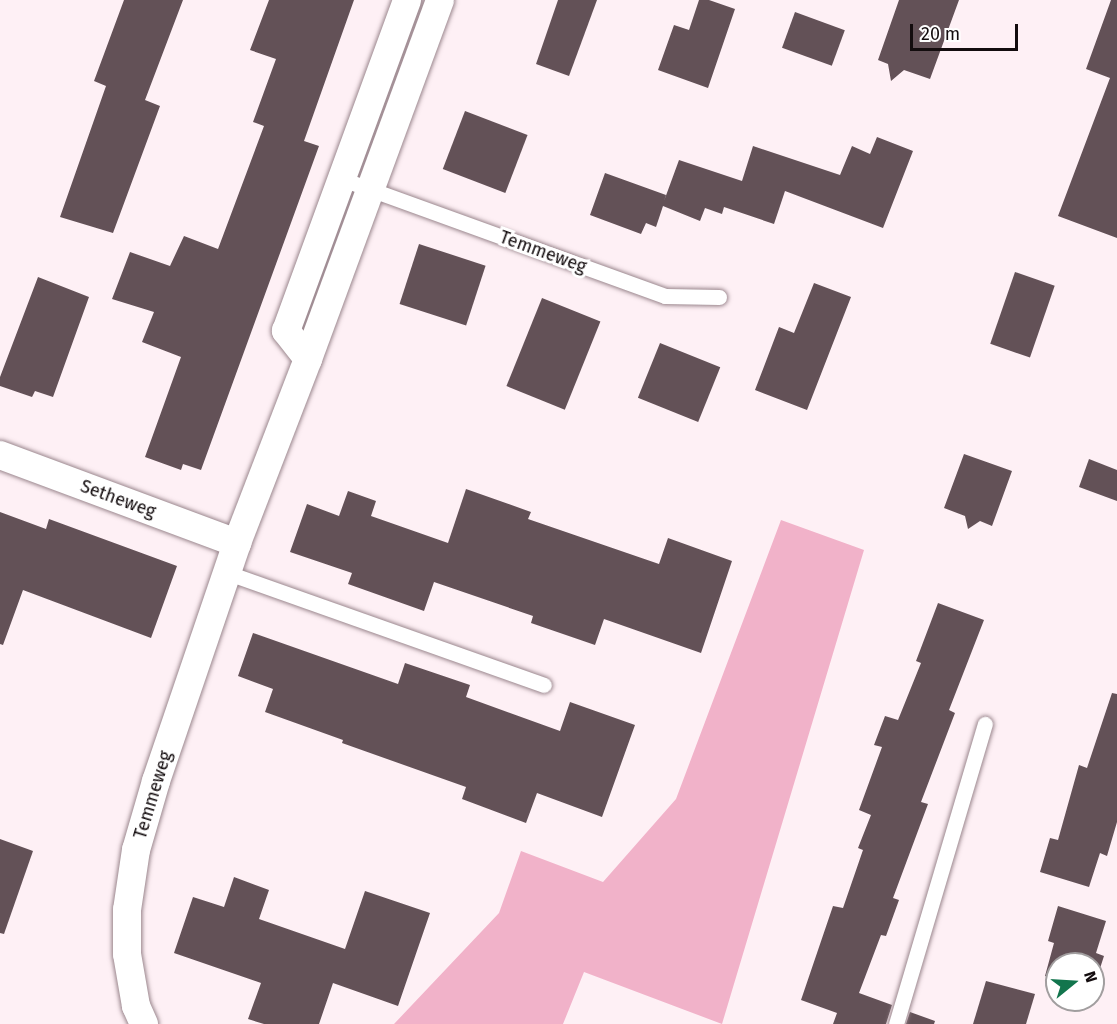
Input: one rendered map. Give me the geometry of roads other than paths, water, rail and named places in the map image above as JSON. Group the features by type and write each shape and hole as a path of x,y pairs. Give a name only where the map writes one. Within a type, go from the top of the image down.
{"street":[{"path":"308,359 286,332 407,0"},
{"name":"Temmeweg","path":"144,1024 136,1006 128,954 127,910 136,850 156,781 237,543 308,359 440,0"},
{"name":"Setheweg","path":"0,455 237,543"}],"lane":[{"name":"Temmeweg","path":"342,179 665,297 718,297"},
{"path":"228,573 544,685"},
{"path":"896,1024 985,724"}]}
